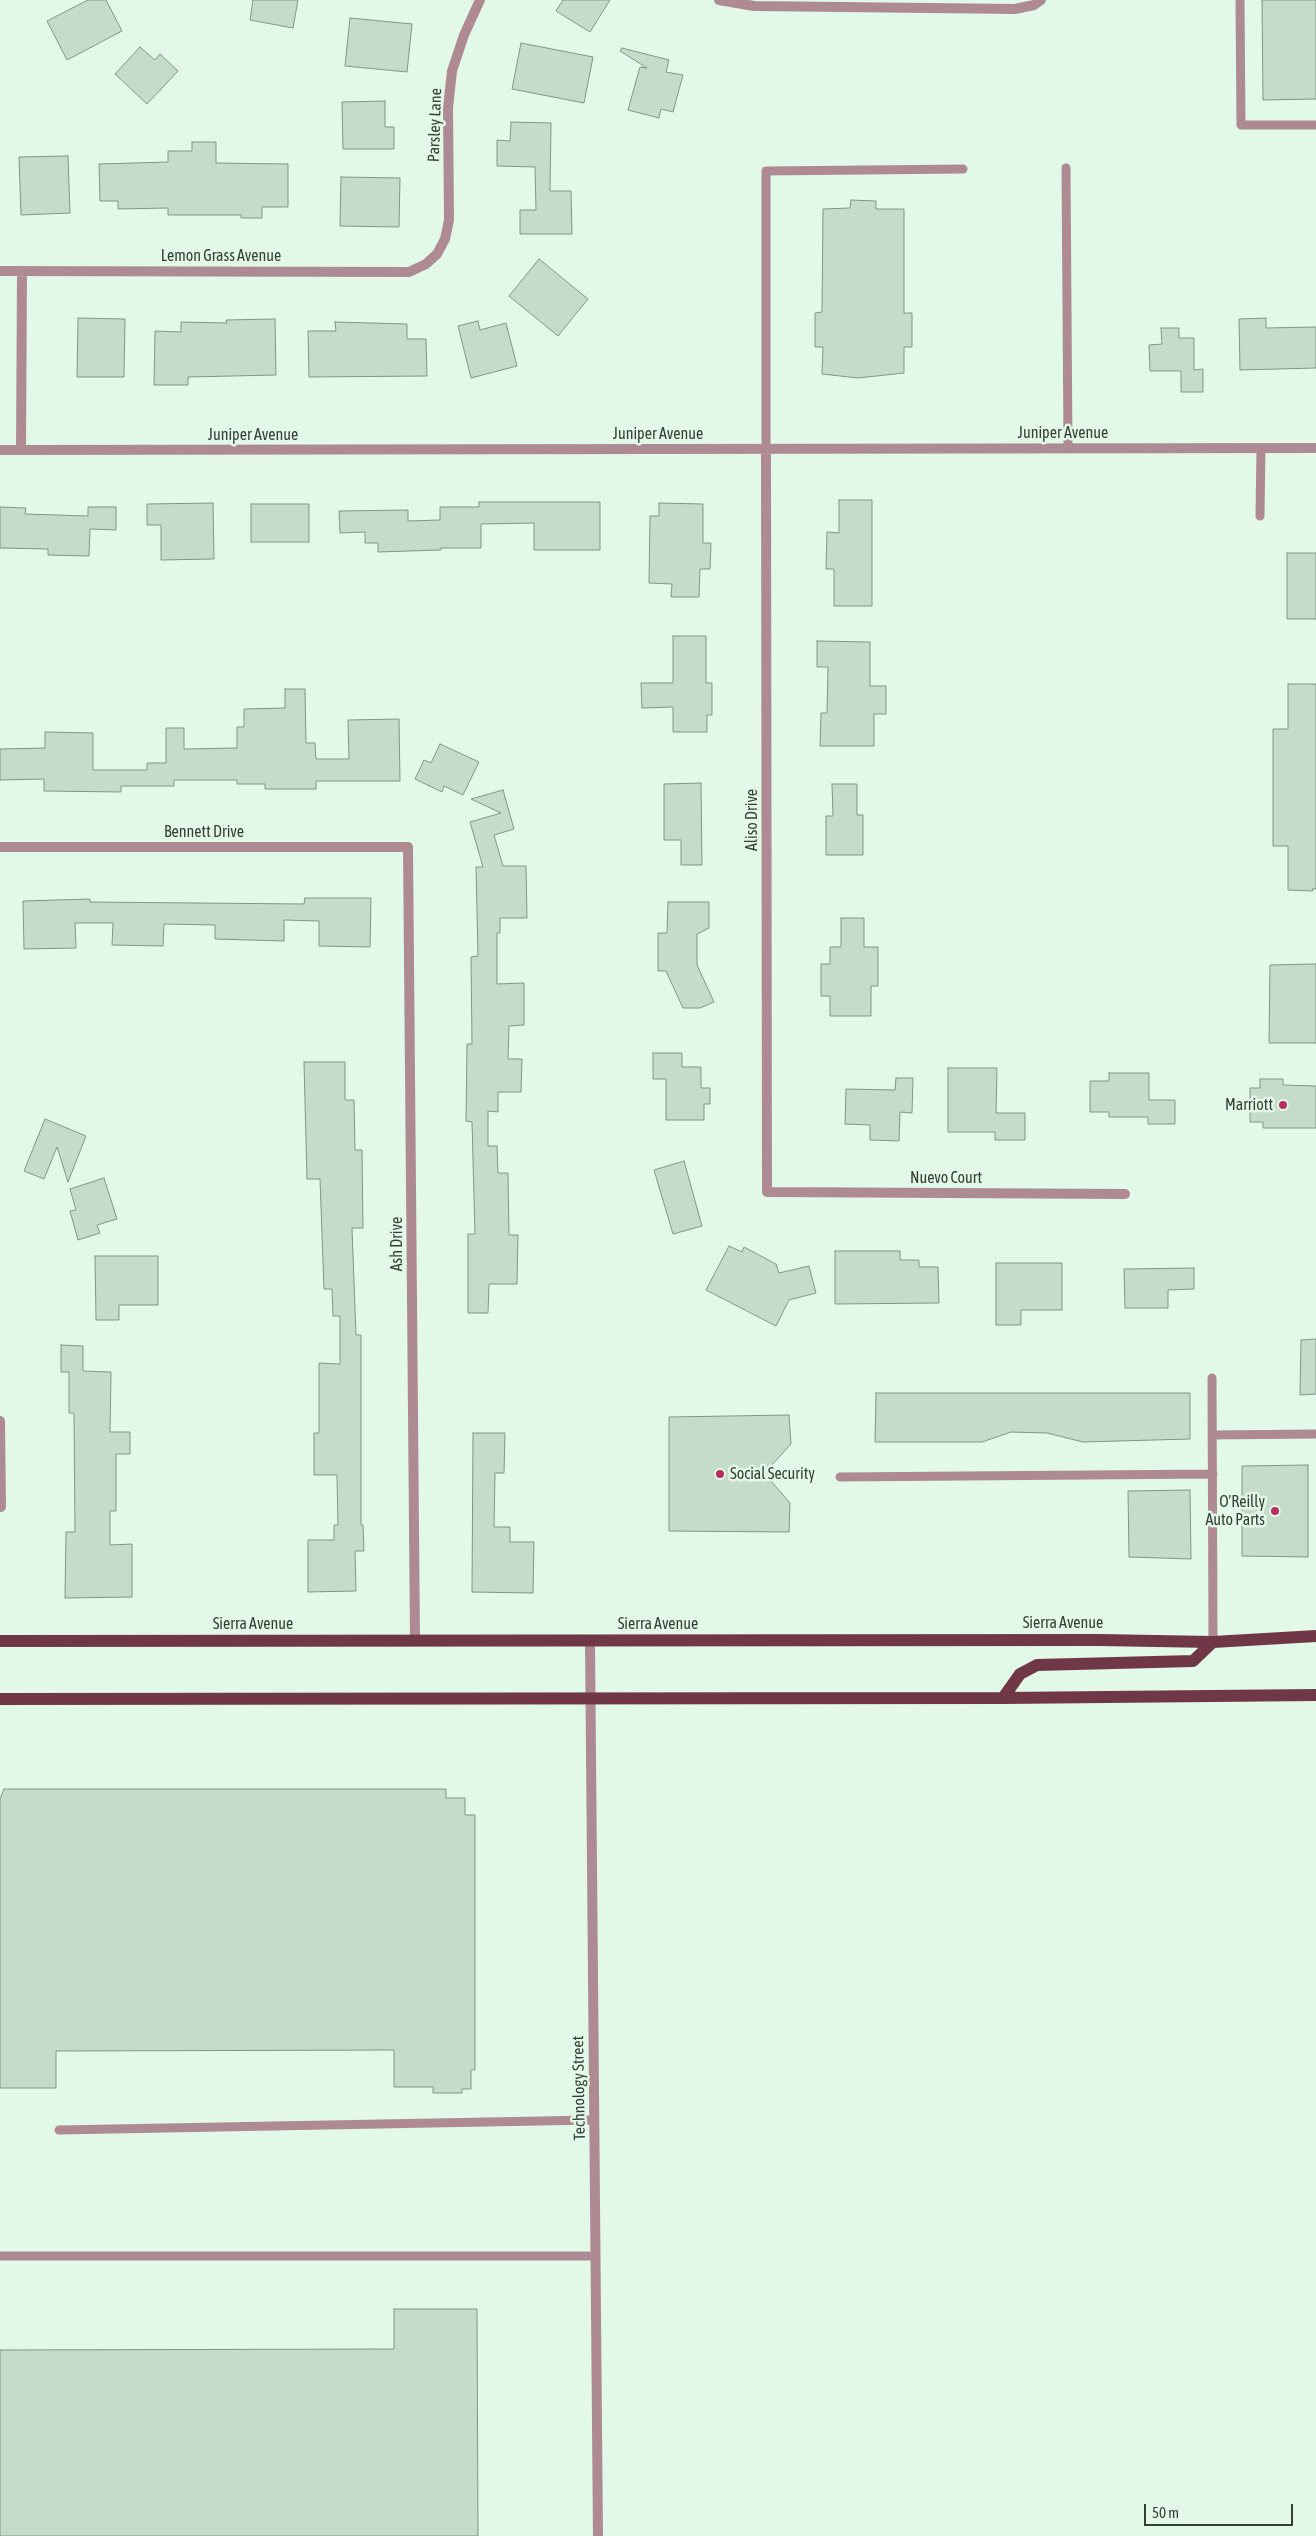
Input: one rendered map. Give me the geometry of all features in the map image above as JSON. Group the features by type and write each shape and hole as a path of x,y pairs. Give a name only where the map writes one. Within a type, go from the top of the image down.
{"main road":[{"name":"Sierra Avenue","path":"0,1641 1099,1640 1213,1642 1316,1636"},
{"path":"1003,1698 1020,1674 1037,1666 1193,1661 1213,1642"},
{"path":"0,1699 1003,1698 1316,1695"}],"street":[{"name":"Parsley Lane","path":"437,254 445,240 449,220 448,108 452,71 464,35 480,0"},
{"path":"719,0 754,6 1015,9 1034,5 1041,0"},
{"name":"Lemon Grass Avenue","path":"0,271 409,272 426,264 437,254"},
{"path":"21,450 22,271"},
{"name":"Juniper Avenue","path":"0,450 1316,448"},
{"name":"Aliso Drive","path":"766,449 767,1192"},
{"name":"Bennett Drive","path":"0,847 408,848"},
{"name":"Ash Drive","path":"408,848 415,1640"},
{"name":"Nuevo Court","path":"767,1192 1124,1194"},
{"path":"0,1421 1,1507"},
{"name":"Technology Street","path":"590,1641 598,2536"}],"lane":[{"path":"1240,0 1241,125 1316,125"},
{"path":"1066,168 1068,448"},
{"path":"766,449 766,171 963,170"},
{"path":"1260,516 1261,448"},
{"path":"1212,1378 1213,1642"},
{"path":"1212,1435 1316,1434"},
{"path":"840,1477 1213,1474"},
{"path":"59,2130 594,2120"},
{"path":"0,2256 595,2256"}],"building":[{"path":"88,0 106,0 122,31 67,60 47,21"},
{"path":"253,0 298,0 293,28 250,20"},
{"path":"563,0 610,0 590,32 556,11"},
{"path":"1262,0 1316,0 1316,99 1263,100"},
{"path":"350,18 412,24 407,72 345,66"},
{"path":"521,43 593,57 584,103 512,89"},
{"path":"140,47 155,60 160,54 178,71 147,104 115,74"},
{"path":"622,48 669,60 666,72 683,75 673,112 661,109 659,118 628,110 640,67 647,68 620,51"},
{"path":"385,101 385,127 394,127 394,149 343,149 342,102"},
{"path":"511,122 551,123 550,191 571,191 572,234 520,234 520,210 536,210 535,167 497,166 497,140 510,141"},
{"path":"192,142 216,142 216,163 288,164 288,207 262,207 262,218 241,218 241,215 168,215 168,208 118,209 118,201 100,201 99,164 168,162 168,151 192,151"},
{"path":"68,156 70,213 21,215 19,157"},
{"path":"341,177 400,178 399,227 340,226"},
{"path":"851,200 876,201 876,209 904,209 904,313 912,313 912,347 904,347 904,373 858,378 822,374 823,347 815,347 815,313 822,312 823,209 850,208"},
{"path":"539,259 588,299 558,336 509,296"},
{"path":"78,318 125,319 124,377 77,377"},
{"path":"1266,318 1266,328 1316,327 1316,368 1240,370 1239,319"},
{"path":"275,319 276,375 188,377 188,385 154,385 155,331 181,332 181,322 227,323 226,320"},
{"path":"478,321 480,330 506,323 517,366 471,378 458,326"},
{"path":"335,322 407,324 407,339 426,339 427,376 309,377 308,331 336,331"},
{"path":"1161,328 1179,328 1179,338 1194,338 1194,370 1203,369 1203,392 1181,392 1181,371 1150,371 1149,345 1162,344"},
{"path":"839,500 872,500 872,606 834,606 834,569 826,569 827,532 839,533"},
{"path":"479,502 600,502 600,550 534,550 534,523 481,524 481,548 441,548 441,550 378,552 378,543 365,543 365,532 340,533 339,511 408,510 408,521 440,520 440,507 479,507"},
{"path":"213,503 214,559 161,560 161,525 147,525 147,504"},
{"path":"659,503 703,504 703,543 711,543 710,569 700,569 699,597 671,597 672,584 649,583 650,516 659,516"},
{"path":"251,504 309,504 309,542 251,542"},
{"path":"0,507 26,508 25,514 88,516 88,507 116,507 116,530 90,529 89,556 48,555 48,549 0,548"},
{"path":"1287,553 1316,553 1316,619 1287,619"},
{"path":"673,636 706,636 706,683 712,683 712,715 707,715 707,732 673,732 673,707 642,708 641,683 673,683"},
{"path":"817,641 870,642 870,686 886,686 886,714 874,714 874,746 820,746 821,713 827,713 828,667 817,667"},
{"path":"1288,684 1316,684 1316,889 1312,889 1313,891 1288,890 1288,846 1273,846 1273,729 1288,729"},
{"path":"285,689 305,689 306,743 315,743 316,759 349,759 348,720 399,719 400,781 316,781 316,789 265,789 265,784 237,784 237,780 174,780 174,786 121,786 121,792 44,791 44,779 0,780 0,749 45,748 45,732 93,733 93,770 147,770 147,763 166,763 166,728 184,728 184,749 237,748 237,727 244,727 244,709 285,708"},
{"path":"440,744 479,762 463,795 444,786 442,792 415,779 424,760 431,763"},
{"path":"701,783 702,865 681,865 681,840 664,840 664,784"},
{"path":"832,784 857,784 857,815 863,815 863,855 826,855 826,816 833,816"},
{"path":"503,790 514,829 494,835 503,866 526,866 527,918 500,918 500,933 497,933 497,984 524,983 524,1025 509,1026 508,1059 522,1059 521,1092 498,1092 498,1112 488,1111 488,1146 497,1146 498,1173 508,1173 509,1235 518,1235 517,1284 489,1284 488,1313 468,1313 468,1234 475,1234 472,1122 466,1121 467,1044 472,1044 471,957 478,956 476,867 483,867 470,822 501,813 471,799"},
{"path":"305,898 371,898 370,947 319,946 319,921 284,920 284,941 215,939 215,925 164,924 163,946 112,945 113,923 75,923 76,948 24,949 23,901 90,899 90,902 304,904"},
{"path":"668,902 709,902 709,928 697,934 697,965 714,1002 700,1008 683,1008 666,971 658,971 658,933 667,933"},
{"path":"841,918 864,918 864,947 878,947 878,986 871,986 871,1016 830,1016 830,996 821,996 821,964 830,964 830,947 841,947"},
{"path":"1316,964 1316,1043 1269,1043 1270,965"},
{"path":"653,1053 682,1053 682,1067 701,1067 701,1088 710,1088 710,1104 704,1104 704,1120 666,1120 666,1079 653,1079"},
{"path":"304,1062 345,1062 345,1100 354,1100 355,1150 362,1150 363,1228 352,1228 356,1335 361,1335 361,1525 363,1525 364,1551 355,1551 356,1591 308,1592 308,1540 334,1540 334,1525 338,1525 337,1475 314,1475 314,1433 319,1433 319,1363 340,1364 340,1316 333,1316 332,1289 324,1289 320,1179 307,1179"},
{"path":"948,1068 997,1068 996,1113 1025,1113 1025,1140 995,1140 995,1132 948,1132"},
{"path":"1109,1073 1149,1073 1149,1100 1175,1100 1175,1124 1148,1124 1148,1117 1109,1117 1109,1112 1090,1112 1090,1081 1109,1081"},
{"path":"896,1078 913,1078 912,1113 900,1112 899,1141 870,1140 870,1125 845,1124 846,1089 895,1090"},
{"name":"Marriott","path":"1260,1079 1283,1079 1283,1085 1316,1086 1316,1128 1263,1128 1263,1122 1250,1122 1250,1088 1260,1088"},
{"path":"45,1119 86,1136 68,1182 57,1147 44,1179 24,1171"},
{"path":"684,1161 702,1226 673,1234 654,1170"},
{"path":"104,1178 117,1219 97,1225 100,1233 78,1240 70,1211 76,1210 70,1189"},
{"path":"729,1246 742,1252 744,1247 776,1264 779,1273 809,1266 816,1293 789,1300 776,1326 706,1290"},
{"path":"835,1251 900,1251 900,1260 919,1260 919,1267 938,1267 939,1303 835,1304"},
{"path":"95,1256 158,1256 158,1305 119,1305 119,1320 96,1320"},
{"path":"996,1263 1062,1263 1062,1310 1021,1310 1021,1325 996,1325"},
{"path":"1194,1268 1194,1289 1168,1290 1168,1308 1125,1308 1124,1269"},
{"path":"1316,1339 1316,1394 1300,1395 1301,1340"},
{"path":"61,1345 83,1346 83,1371 111,1372 110,1432 130,1432 130,1454 116,1454 116,1511 110,1511 110,1545 132,1544 132,1597 65,1598 66,1532 75,1532 74,1413 69,1413 69,1372 61,1372"},
{"path":"876,1393 1190,1393 1190,1439 1083,1442 1047,1433 1011,1432 982,1442 875,1442"},
{"name":"Social Security","path":"789,1415 791,1444 770,1467 771,1481 790,1503 789,1532 669,1531 669,1417"},
{"path":"473,1433 505,1433 504,1473 495,1473 494,1527 510,1527 510,1542 534,1542 533,1593 472,1592"},
{"name":"O'Reilly Auto Parts","path":"1308,1465 1308,1557 1242,1556 1242,1466"},
{"path":"1190,1490 1191,1559 1129,1557 1128,1491"},
{"path":"4,1789 446,1789 446,1798 465,1798 465,1815 475,1815 475,2070 471,2070 471,2089 462,2089 462,2093 433,2093 433,2087 394,2087 394,2050 56,2051 56,2088 0,2088 0,1799"},
{"path":"394,2309 477,2309 478,2536 0,2536 0,2350 394,2349"}],"place":[{"name":"Marriott","path":"1283,1105"},
{"name":"Social Security","path":"720,1474"},
{"name":"O'Reilly Auto Parts","path":"1275,1511"}]}
